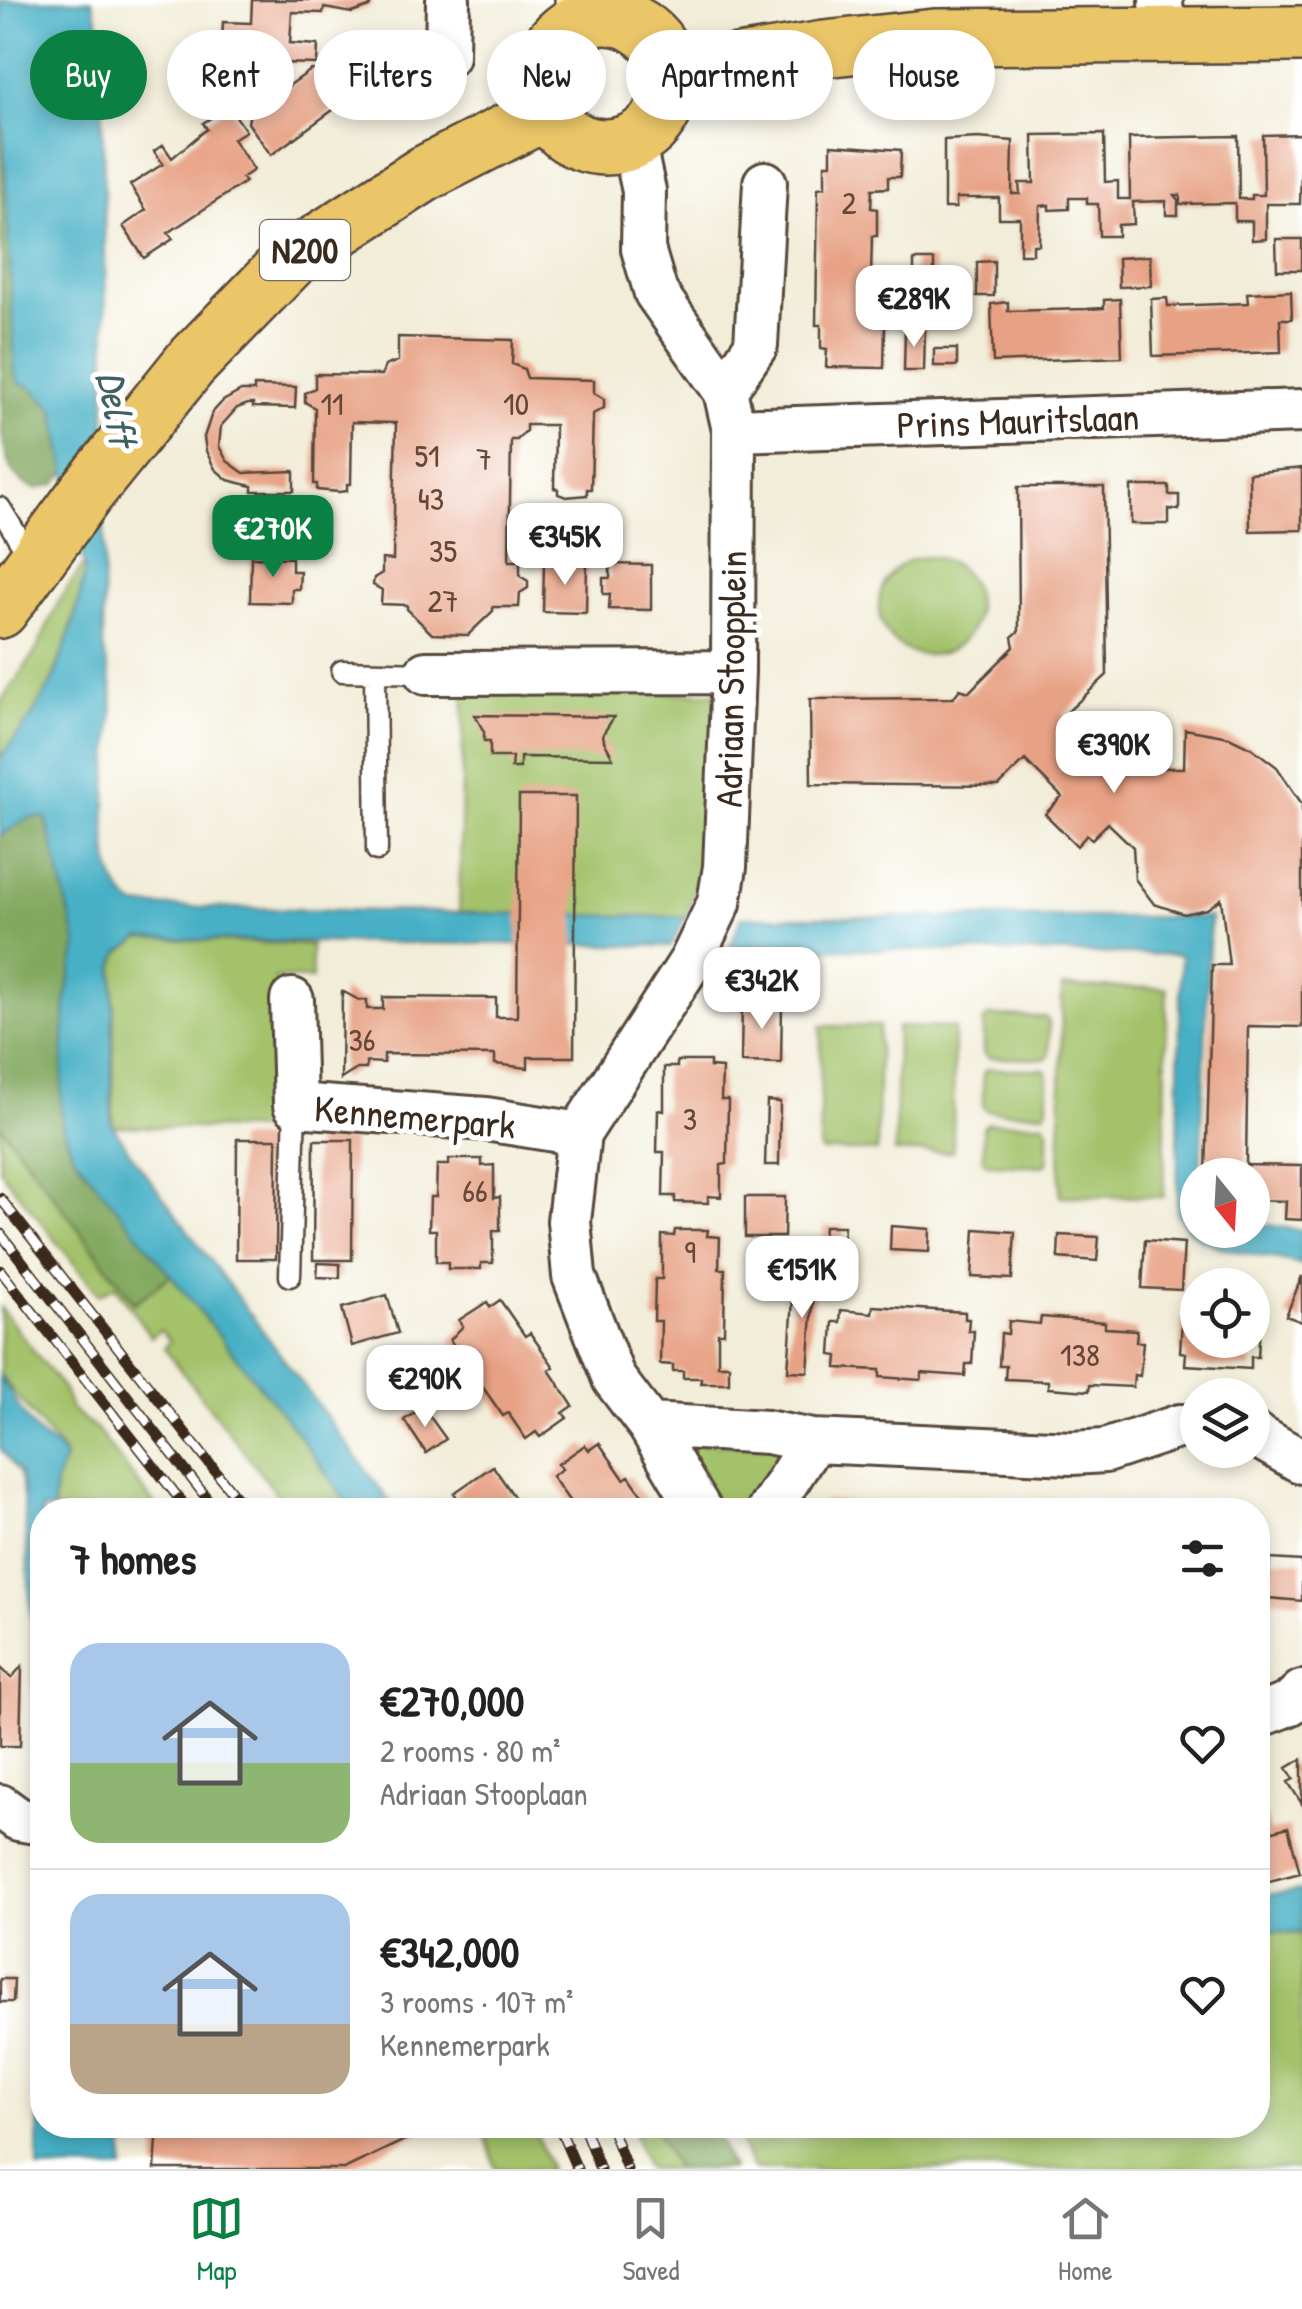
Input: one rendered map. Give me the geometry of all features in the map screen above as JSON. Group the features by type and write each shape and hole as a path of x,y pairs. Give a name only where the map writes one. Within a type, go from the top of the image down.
{"main road":[{"path":"565,30 586,9 632,22 645,30"},
{"path":"833,48 1162,18 1302,34"},
{"name":"N200","path":"0,610 101,473 190,364 292,259 424,174 530,120"},
{"path":"552,120 562,132 584,145 609,148 633,142 658,120"}],"street":[{"path":"447,30 448,0"},
{"path":"633,142 644,191 644,249 656,292 730,410"},
{"path":"730,410 756,344 765,182"},
{"name":"Prins Mauritslaan","path":"730,410 1302,411"},
{"name":"Adriaan Stoopplein","path":"579,1134 692,960 719,903 725,867 733,672 730,410"},
{"path":"426,673 733,672"},
{"name":"Kennemerpark","path":"292,1000 295,1105 486,1118 579,1134"},
{"path":"579,1134 569,1220 574,1276 614,1379 649,1425 693,1498"},
{"path":"649,1425 767,1432 812,1442 1072,1453 1105,1451 1180,1426"},
{"path":"776,1498 812,1442"},
{"path":"1270,1443 1302,1462"},
{"path":"1270,1712 1290,1704 1302,1692"}],"lane":[{"path":"0,508 40,554"},
{"path":"342,670 426,673"},
{"path":"375,672 377,850"},
{"path":"290,1276 295,1105"}],"green space":[{"path":"0,0 15,373 54,408 66,471 56,484 36,489 15,475 2,435"},
{"path":"928,557 947,560 963,571 974,587 974,625 963,641 947,652 928,655 909,652 893,641 882,625 879,606 882,587 893,571 909,560"},
{"path":"83,565 80,595 56,671 32,719 0,758 0,703 36,651 59,601"},
{"path":"464,693 717,693 708,843 686,917 459,913"},
{"path":"39,815 46,817 77,945 66,999 62,1124 73,1154 171,1275 135,1303 0,1125 0,836"},
{"path":"139,938 311,945 312,979 275,978 276,1130 113,1126 114,967 119,953"},
{"path":"1062,987 1167,988 1164,1197 1060,1196"},
{"path":"989,1016 1045,1017 1049,1022 1049,1055 1045,1059 988,1058 984,1053 984,1020"},
{"path":"821,1026 879,1026 877,1151 820,1151"},
{"path":"897,1027 954,1028 953,1152 895,1152"},
{"path":"988,1069 1044,1069 1048,1075 1048,1108 1044,1113 987,1111 983,1106 983,1073"},
{"path":"988,1123 1044,1123 1048,1129 1048,1161 1044,1166 987,1164 983,1159 983,1127"},
{"path":"0,1125 134,1303 171,1275 296,1431 343,1498 280,1498 164,1348 170,1341 160,1330 151,1337 115,1286 99,1295 0,1170"},
{"path":"0,1307 64,1390 71,1409 97,1430 150,1498 54,1498 64,1454 0,1375"},
{"path":"679,1443 783,1445 761,1498 706,1498"},
{"path":"1270,1931 1302,1934 1302,2169 753,2169 739,2138 1270,2138"},
{"path":"486,2138 538,2138 550,2169 496,2169"},
{"path":"635,2138 660,2138 676,2169 647,2169"},
{"path":"660,2138 719,2138 732,2169 676,2169"}],"water":[{"path":"2,0 92,0 101,30 30,30 30,120 103,120 106,304 103,644 113,713 106,838 110,866 120,890 136,906 686,917 671,946 140,938 119,953 114,967 111,1123 387,1498 343,1498 296,1431 73,1154 62,1124 66,999 77,945 46,817 28,818 0,836 0,758 32,716 54,678 74,621 85,571 54,408 30,386 19,384 15,373 1,83"},
{"path":"741,917 1210,917 1201,1158 1180,1158 1180,1218 1177,1213 1181,955 730,947"},
{"path":"1270,1225 1302,1230 1302,1265 1225,1248 1270,1248"},
{"path":"0,1375 30,1423 65,1459 55,1483 54,1498 30,1498 30,1604 22,1485 19,1473 0,1448"},
{"path":"1302,1891 1302,1933 1270,1931 1270,1895"},
{"path":"38,2138 124,2138 124,2169 38,2169"}],"building":[{"path":"252,0 373,0 369,7 352,13 324,8 323,13 292,12 291,30 223,30 223,22 251,23"},
{"path":"294,43 314,45 314,64 294,63"},
{"path":"314,70 314,120 319,120 271,155 249,120 294,120 294,82"},
{"path":"239,120 246,131 233,139 254,170 242,178 245,182 168,233 173,239 144,258 123,226 146,210 130,185 163,164 154,151 163,145 172,158 207,129 203,123"},
{"path":"1104,134 1105,182 1118,181 1118,199 1130,199 1129,138 1238,136 1239,199 1252,199 1252,195 1264,195 1263,135 1302,134 1300,204 1266,204 1266,239 1252,240 1252,221 1235,221 1235,203 1180,204 1180,195 1174,195 1178,215 1166,215 1166,201 1133,202 1134,224 1118,225 1118,236 1099,236 1098,204 1087,204 1087,198 1069,198 1069,209 1049,210 1049,205 1040,206 1039,245 1033,245 1033,254 1020,254 1020,218 999,218 999,198 956,198 956,208 944,208 944,140 1013,141 1012,194 1020,194 1019,183 1034,183 1033,135"},
{"path":"831,145 901,150 900,177 888,177 888,188 872,189 871,208 877,209 877,236 872,236 871,277 875,278 875,306 882,307 881,326 885,326 884,368 826,367 827,349 821,348 821,325 816,325 818,188 825,187 825,164 831,164"},
{"path":"1276,239 1302,239 1302,270 1277,270"},
{"path":"1150,256 1151,286 1119,287 1118,258"},
{"path":"914,260 934,260 934,280 951,279 952,320 935,321 934,294 926,294 927,278 914,278"},
{"path":"994,261 994,296 977,296 977,262"},
{"path":"1291,291 1292,319 1280,319 1281,352 1153,356 1151,299 1167,298 1168,306 1248,303 1247,293"},
{"path":"1120,299 1122,357 993,362 991,304 1008,302 1008,311 1087,309 1104,308 1104,300"},
{"path":"905,329 925,330 924,371 904,371"},
{"path":"398,337 513,340 512,364 524,369 527,378 594,380 594,393 604,399 604,408 593,414 591,489 587,489 587,495 566,497 554,488 555,425 526,425 526,431 517,440 511,440 509,561 520,561 520,576 528,581 528,588 520,593 519,607 493,607 468,635 432,634 407,605 381,604 382,590 373,585 374,578 382,573 382,559 393,560 396,423 352,422 351,484 347,484 347,491 317,490 314,484 315,408 305,402 305,393 315,388 315,374 382,375 385,366 398,361"},
{"path":"934,349 957,349 957,366 934,366"},
{"path":"254,386 296,387 295,408 248,404 237,408 221,426 219,446 227,461 244,473 294,471 294,491 252,491 252,486 228,480 215,469 206,451 204,437 212,413 241,391 254,391"},
{"path":"1302,468 1302,530 1250,531 1249,473"},
{"path":"1131,486 1169,486 1169,495 1179,495 1179,510 1169,509 1169,524 1131,524"},
{"path":"1018,487 1104,487 1107,675 1063,716 1084,737 1101,719 1120,738 1125,732 1161,768 1184,768 1185,729 1229,737 1277,767 1302,804 1302,1027 1248,1026 1246,1158 1206,1158 1212,965 1229,965 1221,899 1207,909 1184,914 1154,904 1135,879 1133,847 1108,823 1092,839 1087,835 1077,846 1045,814 1062,797 1025,760 999,786 811,784 810,699 953,698 960,689 969,692 1014,647 1012,637 1019,631"},
{"path":"251,557 292,558 292,571 300,571 299,589 292,589 292,603 250,602"},
{"path":"544,562 587,563 586,613 543,612"},
{"path":"610,564 651,565 651,610 609,609 610,594 603,594 603,578 610,578"},
{"path":"475,715 614,717 603,734 613,758 520,757 520,768 511,768 512,757 490,757 490,741 484,741"},
{"path":"519,796 576,796 574,1057 528,1057 528,1068 495,1064 495,1055 384,1054 384,1063 366,1062 366,1069 357,1069 341,1079 342,991 367,1000 367,1009 383,1009 383,997 496,998 496,1017 517,1017"},
{"path":"742,1002 782,1003 781,1063 741,1062"},
{"path":"677,1061 710,1061 710,1067 722,1068 721,1100 728,1100 727,1164 721,1165 721,1197 708,1196 708,1203 675,1202 675,1196 663,1196 664,1152 657,1152 658,1110 664,1111 664,1067 677,1067"},
{"path":"767,1101 780,1102 779,1165 765,1165"},
{"path":"237,1139 277,1139 276,1259 236,1259"},
{"path":"314,1140 353,1140 352,1260 313,1260"},
{"path":"449,1159 482,1159 482,1166 494,1165 494,1198 500,1197 500,1231 493,1231 493,1263 481,1263 481,1269 448,1269 448,1262 436,1262 436,1230 429,1230 430,1197 436,1197 437,1165 449,1165"},
{"path":"1270,1165 1302,1166 1302,1220 1285,1219 1286,1201 1270,1201"},
{"path":"745,1197 785,1197 784,1237 745,1237"},
{"path":"824,1226 844,1226 841,1274 820,1273"},
{"path":"891,1226 930,1229 929,1252 890,1250"},
{"path":"975,1229 1015,1232 1012,1279 972,1277"},
{"path":"675,1230 708,1230 707,1236 720,1237 719,1269 725,1269 724,1333 718,1333 718,1365 729,1365 729,1383 701,1383 701,1378 683,1378 683,1371 673,1371 673,1365 660,1364 661,1321 654,1321 655,1279 662,1279 662,1235 674,1236"},
{"path":"1059,1235 1099,1237 1097,1261 1058,1258"},
{"path":"1145,1240 1180,1243 1180,1248 1184,1248 1180,1290 1142,1288"},
{"path":"318,1263 340,1264 340,1278 317,1277"},
{"path":"795,1270 815,1271 808,1372 788,1371"},
{"path":"1302,1276 1302,1322 1286,1316"},
{"path":"387,1295 398,1333 352,1346 342,1308"},
{"path":"500,1300 525,1336 530,1333 554,1367 549,1370 573,1406 563,1413 567,1418 540,1437 536,1432 526,1439 508,1413 503,1416 450,1340 463,1326 459,1320 487,1302 490,1307"},
{"path":"873,1306 965,1312 968,1331 974,1331 972,1364 966,1364 965,1376 922,1373 921,1380 880,1377 880,1370 837,1368 838,1356 831,1355 833,1322 840,1322 841,1310 872,1313"},
{"path":"1041,1317 1105,1322 1105,1328 1137,1330 1136,1342 1143,1342 1140,1376 1134,1375 1133,1387 1090,1385 1089,1391 1048,1388 1048,1381 1005,1379 1006,1366 999,1366 1001,1333 1008,1334 1009,1321 1040,1324"},
{"path":"1186,1358 1251,1358 1251,1369 1185,1365"},
{"path":"423,1407 446,1439 426,1453 404,1420"},
{"path":"599,1443 624,1479 629,1476 645,1498 567,1498 552,1476 562,1469 558,1464 585,1445 589,1450"},
{"path":"493,1466 515,1498 458,1498 454,1493"},
{"path":"1270,1559 1302,1561 1302,1601 1270,1598"},
{"path":"22,1666 20,1746 0,1746 0,1667 11,1678"},
{"path":"1302,1759 1302,1804 1288,1782 1294,1779 1287,1768"},
{"path":"1288,1827 1300,1873 1270,1881 1270,1832"},
{"path":"0,1979 14,1979 13,2002 0,2002"},
{"path":"157,2138 409,2138 344,2169 155,2169"}],"railway":[{"path":"0,1198 237,1498"},
{"path":"0,1233 207,1498"},
{"path":"0,1270 179,1498"},
{"path":"564,2138 577,2169"},
{"path":"588,2138 600,2169"},
{"path":"615,2138 627,2169"}],"water label":[{"name":"Delft","path":"118,408"}]}
